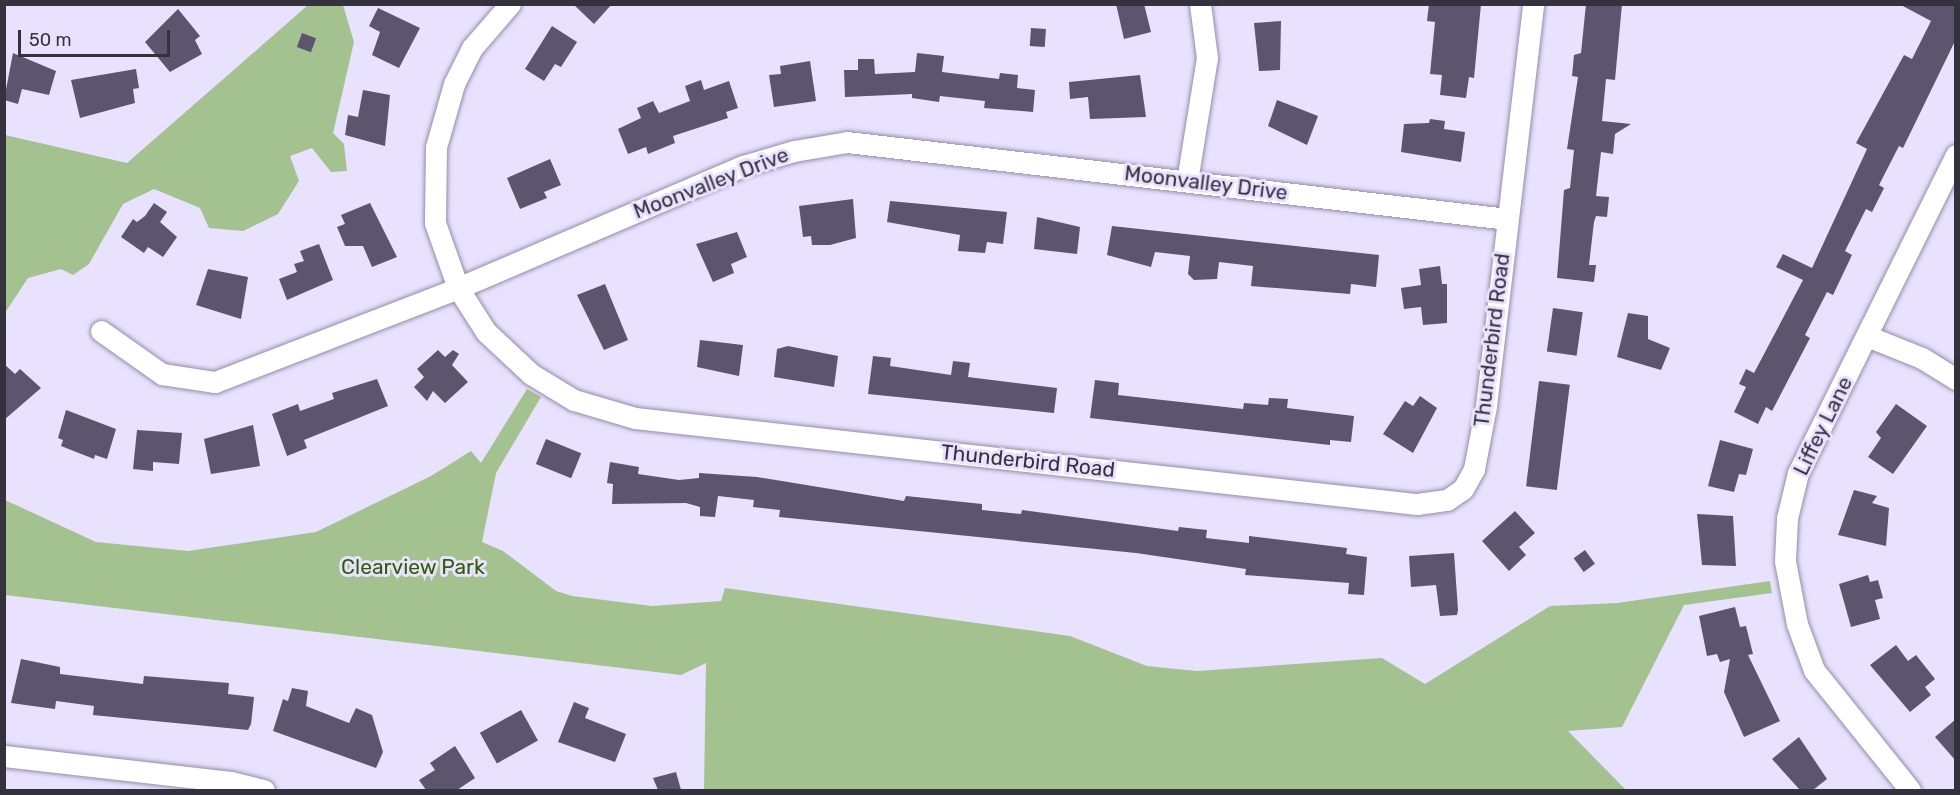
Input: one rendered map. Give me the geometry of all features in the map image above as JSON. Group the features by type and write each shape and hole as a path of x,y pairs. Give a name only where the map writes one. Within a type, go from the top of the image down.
{"street":[{"name":"Thunderbird Road","path":"510,4 472,48 453,84 436,147 435,223 458,288 486,332 531,374 574,400 635,418 1417,504 1455,495 1474,469 1533,4"},
{"path":"1187,182 1207,58 1200,4"},
{"name":"Moonvalley Drive","path":"101,331 162,374 215,382 458,288 743,166 794,151 847,142 1507,219"},
{"name":"Liffey Lane","path":"1910,790 1814,670 1797,624 1785,561 1787,518 1798,473 1956,155"},
{"path":"1867,336 1922,358 1956,379"},
{"path":"4,756 231,782 264,790"}],"green space":[{"path":"308,5 343,5 354,42 333,133 344,144 347,171 331,172 312,148 290,156 299,181 278,214 243,231 209,228 200,208 154,189 123,204 89,264 73,275 61,269 28,278 5,313 5,135 127,163"},
{"name":"Clearview Park","path":"527,389 541,397 496,473 482,542 503,551 556,591 572,596 652,606 721,601 725,588 1070,636 1147,666 1197,671 1382,658 1425,684 1550,606 1617,603 1770,581 1772,593 1684,605 1622,727 1568,731 1626,790 704,790 706,663 681,675 5,595 5,500 96,542 188,551 316,532 431,476 471,451 481,463"}],"building":[{"path":"573,4 612,4 594,24"},
{"path":"1116,4 1144,4 1151,32 1124,39"},
{"path":"1429,4 1481,4 1474,78 1469,77 1466,98 1440,95 1442,75 1430,74 1435,22 1427,21"},
{"path":"1586,4 1622,4 1615,80 1606,79 1602,121 1631,124 1615,134 1613,154 1601,152 1596,196 1609,197 1607,217 1596,216 1594,222 1589,265 1596,265 1594,282 1557,278 1564,190 1570,188 1574,150 1567,149 1578,77 1572,76 1574,55 1581,53"},
{"path":"1899,4 1956,4 1956,39 1903,148 1899,146 1879,185 1884,188 1872,212 1866,209 1845,251 1852,255 1833,295 1827,292 1805,335 1810,338 1772,411 1766,407 1758,424 1734,412 1746,387 1739,384 1746,369 1754,373 1803,280 1776,267 1783,254 1812,268 1867,149 1856,143 1904,55 1912,59 1931,21"},
{"path":"378,8 420,28 399,68 372,55 380,32 369,26"},
{"path":"178,9 200,36 195,40 202,54 170,72 145,42"},
{"path":"1281,21 1280,70 1259,71 1254,23"},
{"path":"552,26 577,42 561,67 555,64 544,81 525,69"},
{"path":"1031,28 1046,29 1045,47 1030,46"},
{"path":"302,33 316,38 311,52 297,47"},
{"path":"13,53 56,71 49,95 22,89 18,104 4,100"},
{"path":"917,53 944,56 942,72 999,79 1000,73 1018,75 1017,88 1035,90 1033,112 984,108 985,101 940,96 939,102 912,98 912,94 845,97 844,70 858,70 858,59 874,59 875,74 915,72"},
{"path":"810,61 816,101 774,107 769,75 781,74 780,66"},
{"path":"136,69 139,88 133,89 135,103 80,118 71,80"},
{"path":"1140,75 1146,117 1090,119 1088,97 1070,99 1069,82"},
{"path":"701,80 704,90 729,81 738,108 726,112 728,118 673,136 675,143 648,154 646,147 628,154 618,129 641,118 637,108 653,101 659,113 690,101 685,86"},
{"path":"363,90 390,95 385,146 345,135 348,115 358,117"},
{"path":"1277,100 1318,116 1307,145 1268,126"},
{"path":"1430,119 1445,121 1444,129 1465,132 1461,162 1401,152 1404,124 1429,123"},
{"path":"550,159 561,185 544,192 547,198 520,209 507,178"},
{"path":"853,199 856,238 830,245 812,245 811,236 803,237 799,206"},
{"path":"890,201 1007,212 1003,244 987,242 985,253 958,251 960,235 887,222"},
{"path":"154,203 167,212 160,222 177,237 163,257 148,247 144,253 121,237 133,219 137,222 145,216"},
{"path":"370,203 397,257 372,267 363,246 345,246 337,227 345,224 341,215"},
{"path":"1037,217 1080,227 1077,254 1034,249"},
{"path":"1112,226 1379,255 1376,287 1351,284 1350,294 1251,286 1253,266 1219,262 1217,279 1194,280 1188,274 1190,256 1155,252 1151,267 1107,255"},
{"path":"737,232 747,257 731,264 734,273 713,282 696,244"},
{"path":"319,244 333,280 287,300 279,279 297,272 294,264 304,261 300,251"},
{"path":"1440,266 1442,284 1447,284 1447,323 1423,325 1421,307 1404,309 1401,288 1421,285 1419,269"},
{"path":"208,269 248,277 241,319 196,305"},
{"path":"605,284 628,340 604,350 577,295"},
{"path":"1553,308 1583,312 1577,356 1547,352"},
{"path":"1628,313 1648,316 1648,339 1670,348 1661,370 1617,357"},
{"path":"700,340 743,345 739,376 697,367"},
{"path":"788,346 838,356 834,387 774,377 777,349"},
{"path":"438,350 445,357 453,350 459,354 452,365 468,382 445,403 433,391 427,401 414,387 424,377 417,369"},
{"path":"873,356 891,358 890,366 951,375 953,361 970,363 968,377 1057,388 1054,413 868,394"},
{"path":"4,364 15,374 20,369 41,388 4,420"},
{"path":"377,379 388,406 304,440 307,448 287,456 272,414 298,404 300,411 334,399 332,393"},
{"path":"1095,380 1119,383 1118,395 1243,409 1244,403 1268,405 1269,398 1288,399 1287,408 1354,416 1351,442 1330,440 1330,445 1090,418"},
{"path":"1539,381 1570,385 1557,490 1526,486"},
{"path":"1420,396 1437,408 1413,453 1383,434 1405,401 1413,406"},
{"path":"1896,404 1927,426 1893,474 1868,457 1881,438 1876,432"},
{"path":"66,410 116,429 107,459 95,455 94,459 61,446 63,440 58,438"},
{"path":"253,425 260,466 211,474 204,439"},
{"path":"137,430 182,433 179,464 153,462 153,471 133,469"},
{"path":"546,439 581,453 571,478 536,464"},
{"path":"1720,440 1753,449 1746,475 1739,474 1734,492 1708,486"},
{"path":"610,462 639,467 638,474 679,480 699,478 699,473 757,477 904,501 906,496 982,504 982,510 1021,514 1022,510 1178,531 1179,527 1207,530 1206,538 1249,543 1249,536 1347,548 1346,554 1367,557 1364,595 1348,594 1349,583 1245,575 1246,569 1136,553 779,517 780,510 753,507 754,500 718,496 715,517 700,516 700,507 686,503 612,504 613,484 607,483"},
{"path":"1854,490 1877,496 1872,503 1889,508 1886,546 1838,535"},
{"path":"1515,511 1535,533 1519,547 1526,555 1509,571 1482,541"},
{"path":"1697,514 1733,516 1736,566 1702,565"},
{"path":"1585,550 1595,564 1584,572 1574,558"},
{"path":"1454,553 1457,615 1440,616 1436,585 1411,587 1409,556"},
{"path":"1868,575 1870,582 1878,580 1883,598 1875,600 1880,619 1851,627 1839,584"},
{"path":"1735,607 1740,627 1746,626 1753,654 1748,655 1780,721 1744,737 1724,692 1730,659 1720,662 1717,654 1707,656 1699,616"},
{"path":"1896,645 1908,661 1916,655 1935,679 1925,687 1931,695 1910,712 1870,665"},
{"path":"21,659 60,667 60,674 143,684 144,676 229,683 228,694 254,697 251,724 248,730 93,715 94,706 56,701 55,709 11,703"},
{"path":"292,688 308,691 306,706 349,723 356,708 372,715 383,752 376,768 273,731 283,699 288,701"},
{"path":"574,702 589,708 585,718 626,734 615,762 558,742"},
{"path":"521,710 538,741 497,763 480,733"},
{"path":"1956,719 1956,761 1935,737"},
{"path":"1799,737 1827,779 1813,790 1800,790 1772,759"},
{"path":"455,746 475,778 457,790 426,790 419,780 435,770 430,763"},
{"path":"676,772 681,790 658,790 653,778"}]}
